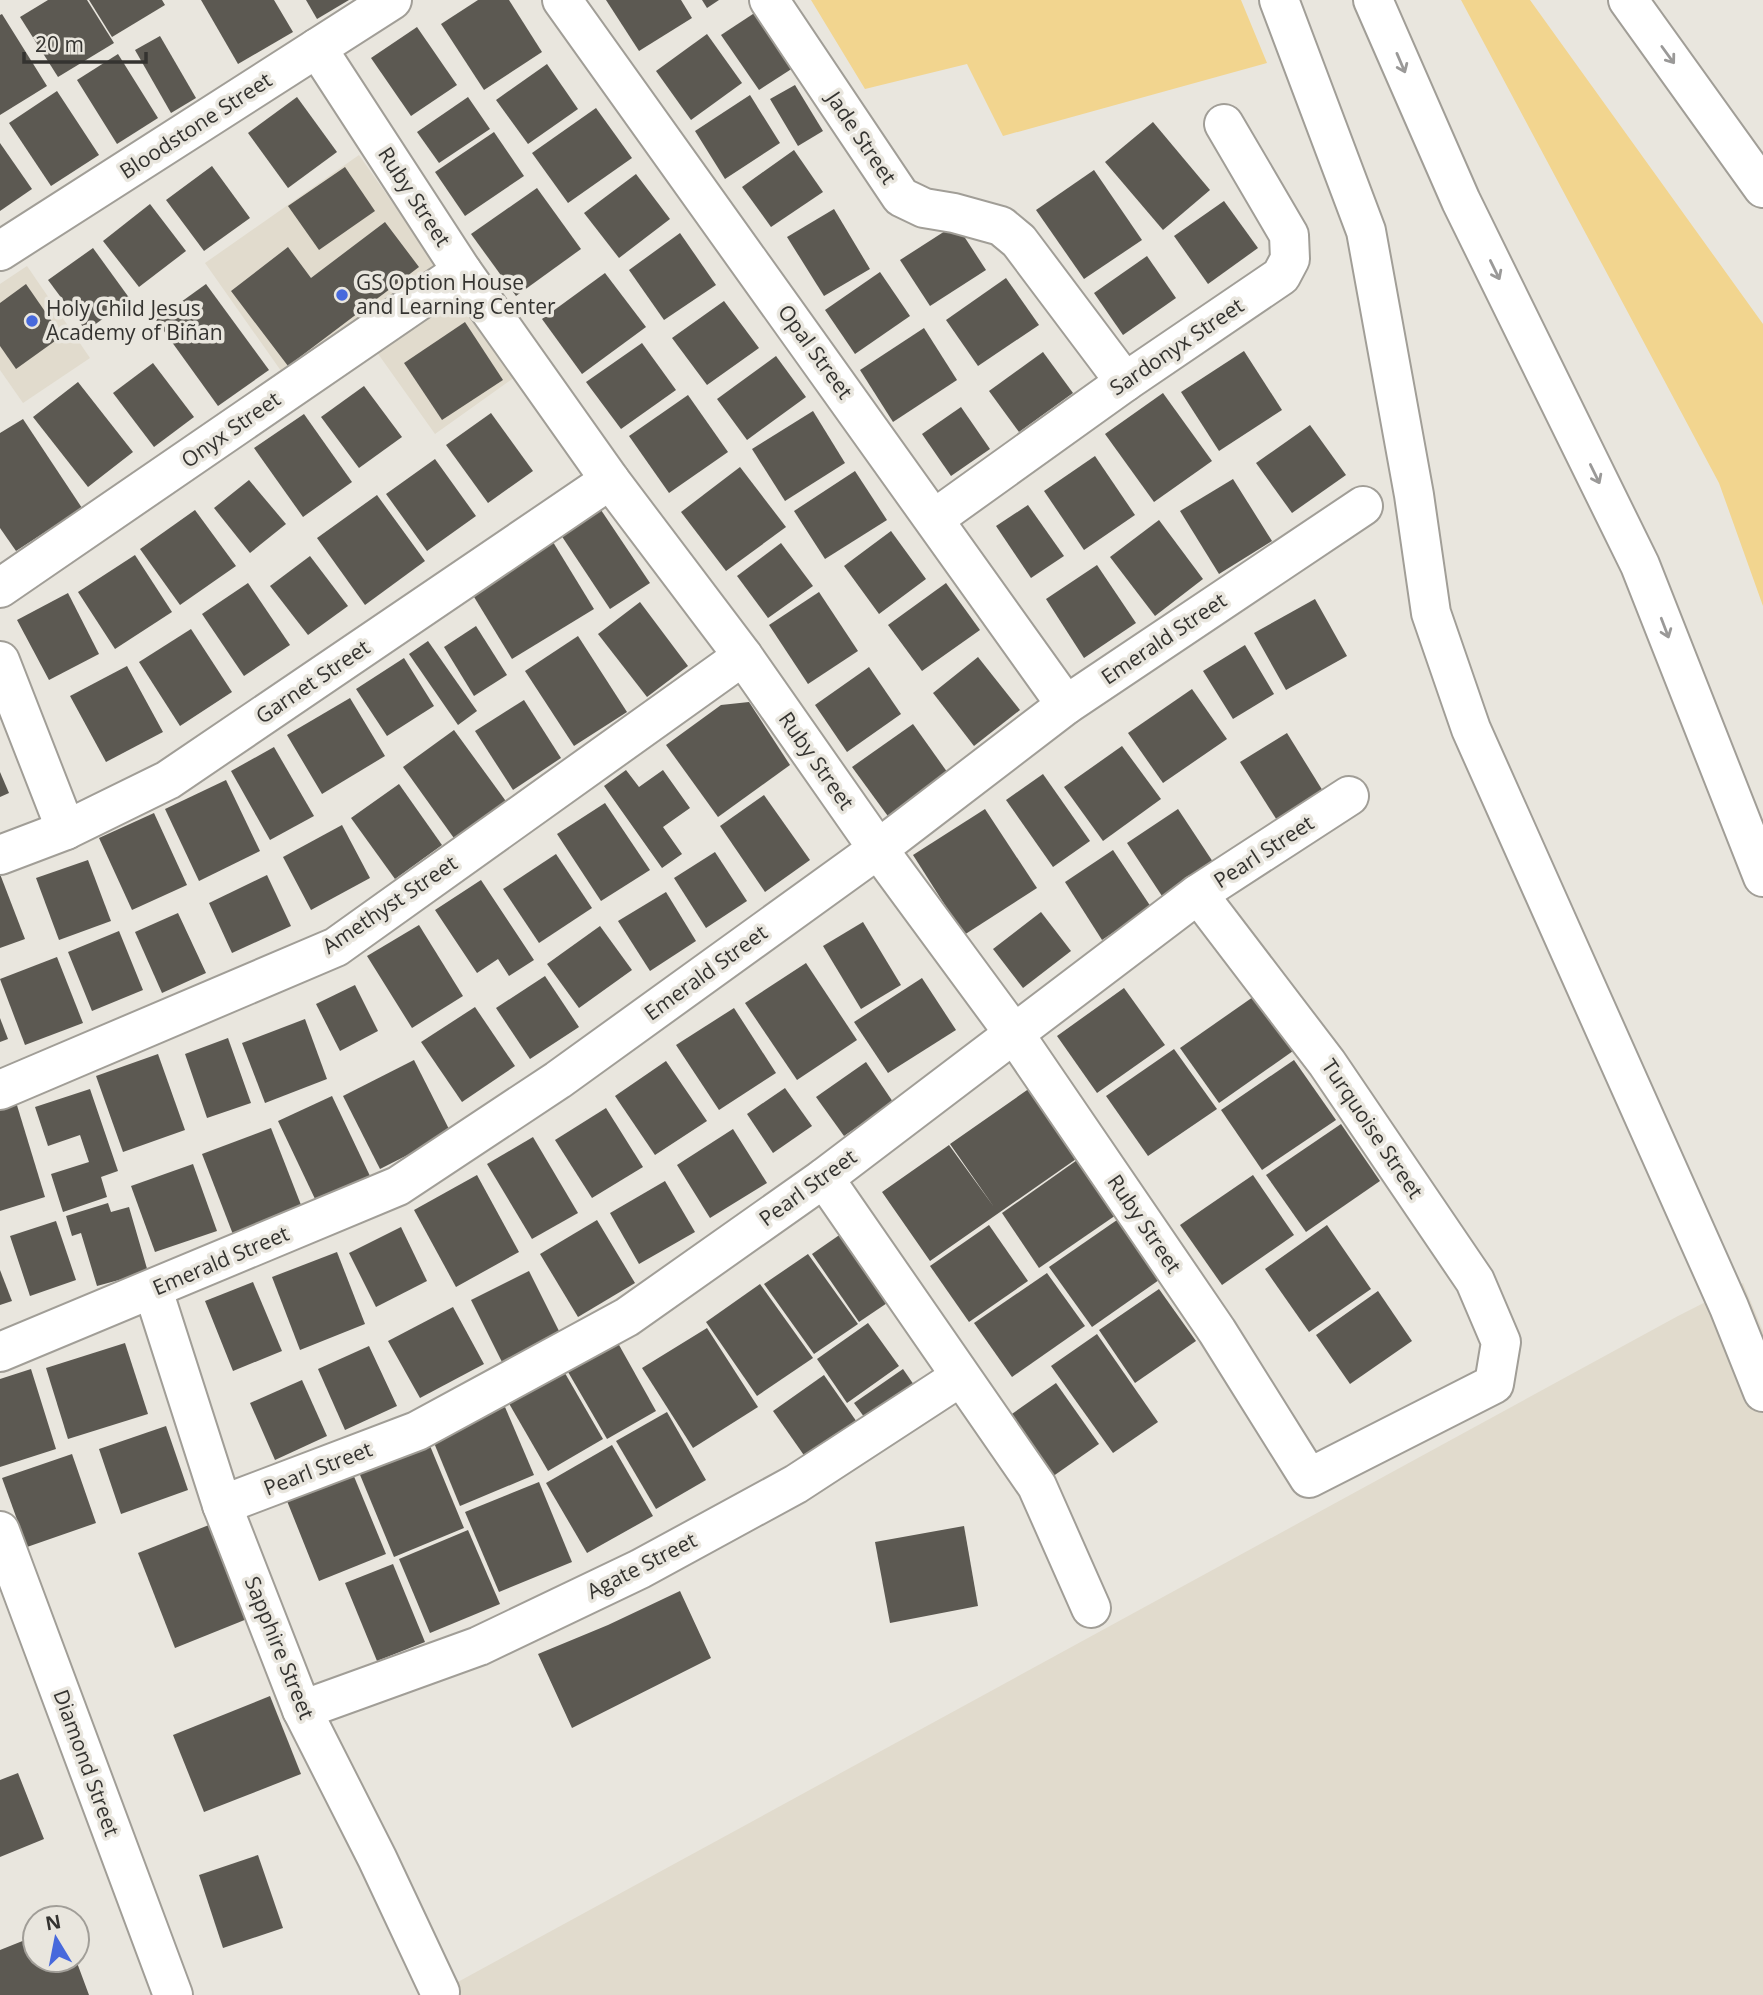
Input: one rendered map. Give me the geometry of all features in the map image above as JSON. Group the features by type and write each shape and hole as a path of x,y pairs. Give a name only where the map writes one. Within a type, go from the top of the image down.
{"main road":[{"name":"Bloodstone Street","path":"0,251 392,0"},
{"name":"Opal Street","path":"562,0 1066,705"},
{"name":"Jade Street","path":"769,0 901,197 924,208 1002,226 1019,241 1125,382"},
{"path":"1279,0 1366,231 1414,495 1431,613 1471,729 1729,1307 1763,1392"},
{"path":"1373,0 1461,201 1640,565 1763,877"},
{"path":"1628,0 1763,188"},
{"name":"Ruby Street","path":"317,48 462,271 610,480 743,656 878,849 1015,1035 1217,1331 1309,1478"},
{"name":"Sardonyx Street","path":"934,519 1125,382 1281,276 1290,259 1289,235 1224,124"},
{"name":"Onyx Street","path":"0,589 462,271"},
{"name":"Garnet Street","path":"0,855 66,830 168,780 610,480"},
{"name":"Emerald Street","path":"0,1352 398,1186 558,1080 878,849 1066,705 1363,506"},
{"name":"Amethyst Street","path":"0,1090 336,947 743,656"},
{"path":"0,661 66,830"},
{"name":"Pearl Street","path":"222,1505 416,1432 627,1317 824,1178 1198,894 1349,796"},
{"name":"Turquoise Street","path":"1198,894 1327,1063 1475,1281 1501,1342 1494,1384 1309,1478"},
{"path":"824,1178 1037,1486 1091,1608"},
{"name":"Sapphire Street","path":"153,1290 222,1505 302,1710 377,1858 440,1992"},
{"name":"Agate Street","path":"302,1710 479,1646 640,1569 796,1484 960,1377"},
{"name":"Diamond Street","path":"0,1531 173,1995"}],"shaded area":[{"path":"811,0 1241,0 1267,63 1003,136 967,64 865,89"},
{"path":"1461,0 1530,0 1763,324 1763,606 1719,483"},
{"name":"GS Option House and Learning Center","path":"359,155 515,377 435,434 359,327 286,378 205,263"},
{"name":"Holy Child Jesus Academy of Biñan","path":"27,266 90,358 23,403 0,370 0,284"},
{"path":"1743,1283 1763,1331 1763,1995 434,1995 1678,1316"}],"building":[{"path":"48,0 87,0 114,43 58,77 20,17"},
{"path":"89,0 162,0 165,5 112,37"},
{"path":"201,0 274,0 293,32 238,64"},
{"path":"306,0 349,0 317,19"},
{"path":"478,0 509,0 542,52 484,90 441,24"},
{"path":"606,0 681,0 692,18 639,51"},
{"path":"702,0 719,0 707,8"},
{"path":"756,12 793,68 759,90 721,35"},
{"path":"2,14 47,86 0,115 0,15"},
{"path":"417,27 457,85 411,116 371,58"},
{"path":"707,34 742,83 691,120 656,71"},
{"path":"160,36 196,98 171,113 135,50"},
{"path":"118,54 158,118 117,144 77,80"},
{"path":"547,64 578,109 528,144 496,100"},
{"path":"795,85 823,131 798,146 770,99"},
{"path":"57,91 99,155 51,186 9,123"},
{"path":"750,95 780,143 725,179 695,131"},
{"path":"297,97 337,152 288,188 248,133"},
{"path":"468,97 490,129 439,163 417,132"},
{"path":"596,108 632,158 568,203 532,153"},
{"path":"1153,122 1210,190 1163,230 1105,162"},
{"path":"494,132 524,176 465,216 435,172"},
{"path":"0,143 32,189 0,211"},
{"path":"794,150 823,192 771,227 742,187"},
{"path":"212,166 250,218 204,251 166,200"},
{"path":"345,167 375,211 319,250 288,206"},
{"path":"1094,170 1142,240 1084,279 1036,210"},
{"path":"636,174 670,219 619,258 584,213"},
{"path":"537,188 581,249 516,296 471,234"},
{"path":"1224,201 1258,248 1208,284 1174,236"},
{"path":"150,204 186,251 139,287 103,241"},
{"path":"834,209 870,269 824,296 787,237"},
{"path":"385,222 419,267 288,366 231,291 288,247 311,278"},
{"path":"956,224 986,270 930,306 900,260"},
{"path":"680,233 716,285 664,320 629,270"},
{"path":"93,248 130,299 86,331 48,280"},
{"path":"1147,256 1176,298 1123,335 1094,293"},
{"path":"880,272 910,316 855,354 825,310"},
{"path":"605,273 646,327 582,374 542,319"},
{"path":"1006,278 1039,325 978,366 946,320"},
{"path":"26,284 62,336 16,369 0,346 0,303"},
{"path":"206,284 269,370 218,406 156,320"},
{"path":"724,301 759,348 707,385 672,338"},
{"path":"465,322 503,380 442,420 404,363"},
{"path":"924,328 957,380 893,422 860,370"},
{"path":"642,343 676,390 621,429 586,382"},
{"path":"1244,351 1282,410 1219,451 1181,392"},
{"path":"1043,352 1073,393 1019,432 989,391"},
{"path":"776,356 806,397 747,440 717,399"},
{"path":"153,363 194,417 154,447 113,393"},
{"path":"78,382 133,452 88,487 33,417"},
{"path":"364,386 402,437 359,468 321,417"},
{"path":"1163,393 1212,461 1154,502 1105,434"},
{"path":"688,395 728,452 669,493 629,436"},
{"path":"961,407 990,449 951,476 922,434"},
{"path":"813,411 845,463 785,501 752,449"},
{"path":"491,413 533,471 488,503 446,445"},
{"path":"304,414 352,482 303,517 254,448"},
{"path":"23,419 82,508 16,551 0,528 0,433"},
{"path":"1310,425 1346,475 1292,513 1256,463"},
{"path":"1095,456 1135,515 1084,550 1044,491"},
{"path":"435,459 476,516 427,551 386,494"},
{"path":"740,467 786,527 726,571 681,512"},
{"path":"855,471 887,520 825,559 794,511"},
{"path":"1233,479 1272,541 1219,574 1180,511"},
{"path":"249,480 286,524 250,553 214,508"},
{"path":"377,495 425,561 365,605 317,538"},
{"path":"1028,505 1064,556 1031,578 996,526"},
{"path":"195,510 236,566 180,605 140,549"},
{"path":"601,510 650,583 610,609 561,535"},
{"path":"1159,520 1203,579 1155,616 1110,557"},
{"path":"891,531 926,579 879,614 844,566"},
{"path":"553,542 594,609 512,659 471,592"},
{"path":"781,543 813,586 768,618 737,576"},
{"path":"135,555 172,612 115,649 78,592"},
{"path":"310,556 348,606 308,635 270,586"},
{"path":"1097,565 1136,623 1084,658 1046,599"},
{"path":"248,583 290,645 244,676 202,614"},
{"path":"946,583 980,630 922,671 888,625"},
{"path":"819,592 858,651 808,684 769,625"},
{"path":"68,593 99,654 49,680 17,620"},
{"path":"1315,599 1347,656 1286,690 1254,633"},
{"path":"640,602 688,666 647,697 598,634"},
{"path":"476,626 507,675 474,696 444,647"},
{"path":"191,629 232,692 180,726 139,662"},
{"path":"578,636 627,712 574,746 525,671"},
{"path":"428,641 477,711 458,725 409,654"},
{"path":"1245,645 1274,694 1233,719 1203,671"},
{"path":"978,657 1020,710 974,746 933,693"},
{"path":"404,658 434,706 387,736 356,689"},
{"path":"127,666 163,732 106,762 70,696"},
{"path":"869,667 901,714 847,752 815,705"},
{"path":"1192,689 1227,739 1163,783 1128,733"},
{"path":"350,698 385,756 322,794 287,735"},
{"path":"524,700 561,758 513,790 475,731"},
{"path":"749,702 790,765 718,817 666,745 721,705"},
{"path":"913,724 950,776 890,819 852,767"},
{"path":"454,730 508,804 456,841 403,767"},
{"path":"1287,733 1326,796 1280,825 1240,762"},
{"path":"1122,746 1161,799 1103,841 1064,787"},
{"path":"274,747 314,816 270,840 231,771"},
{"path":"626,770 639,787 663,770 690,808 663,827 682,854 662,868 604,786"},
{"path":"0,772 9,793 0,797"},
{"path":"1043,774 1090,841 1053,867 1006,800"},
{"path":"226,780 260,851 199,881 165,809"},
{"path":"399,784 442,845 395,879 351,818"},
{"path":"764,795 810,860 765,892 720,826"},
{"path":"605,803 650,870 601,901 557,834"},
{"path":"985,809 1037,888 964,935 913,855"},
{"path":"1178,809 1213,862 1162,896 1127,843"},
{"path":"154,813 187,885 132,910 99,838"},
{"path":"342,825 370,878 311,910 283,857"},
{"path":"1113,850 1151,907 1102,940 1065,882"},
{"path":"715,852 747,901 706,928 674,878"},
{"path":"556,854 592,908 539,943 503,889"},
{"path":"88,860 111,921 59,940 36,878"},
{"path":"0,874 25,939 0,948"},
{"path":"267,875 291,926 232,953 209,903"},
{"path":"481,880 534,960 509,976 498,959 477,973 435,910"},
{"path":"666,892 696,941 650,971 618,921"},
{"path":"1041,912 1071,951 1023,988 993,949"},
{"path":"178,913 206,973 162,993 135,932"},
{"path":"863,922 901,985 861,1009 823,946"},
{"path":"419,925 463,996 412,1028 367,956"},
{"path":"600,926 632,970 579,1008 547,964"},
{"path":"119,931 143,990 92,1011 68,952"},
{"path":"57,957 83,1023 25,1045 0,979"},
{"path":"806,963 857,1040 797,1080 745,1003"},
{"path":"545,976 579,1027 530,1059 496,1008"},
{"path":"922,978 956,1030 888,1073 854,1022"},
{"path":"355,985 378,1031 340,1051 316,1004"},
{"path":"1124,988 1165,1045 1097,1093 1057,1036"},
{"path":"1253,997 1293,1051 1219,1103 1180,1048"},
{"path":"475,1007 515,1066 462,1102 421,1042"},
{"path":"734,1008 776,1073 719,1110 676,1045"},
{"path":"0,1018 8,1039 0,1042"},
{"path":"305,1019 327,1079 265,1103 242,1043"},
{"path":"228,1038 251,1103 207,1118 185,1054"},
{"path":"1174,1049 1217,1109 1148,1156 1106,1096"},
{"path":"158,1054 185,1130 123,1152 96,1076"},
{"path":"414,1060 451,1133 380,1169 343,1096"},
{"path":"1294,1060 1336,1120 1262,1170 1221,1110"},
{"path":"666,1061 707,1121 655,1155 615,1096"},
{"path":"866,1062 893,1102 844,1136 816,1097"},
{"path":"785,1088 812,1126 773,1153 747,1114"},
{"path":"1030,1088 1079,1157 930,1261 882,1192 949,1145 994,1207 950,1144"},
{"path":"90,1089 118,1171 101,1177 107,1197 63,1212 51,1174 89,1162 80,1135 48,1146 35,1107"},
{"path":"332,1096 370,1176 316,1201 278,1121"},
{"path":"16,1102 45,1197 0,1211 0,1107"},
{"path":"606,1108 643,1167 592,1198 555,1140"},
{"path":"1341,1124 1380,1181 1306,1232 1266,1175"},
{"path":"271,1128 303,1210 234,1237 202,1154"},
{"path":"733,1129 767,1183 710,1218 677,1165"},
{"path":"533,1137 578,1213 532,1239 487,1164"},
{"path":"1080,1158 1119,1213 1039,1268 1002,1213"},
{"path":"193,1164 217,1231 155,1252 131,1186"},
{"path":"477,1175 519,1252 456,1287 414,1210"},
{"path":"1253,1175 1294,1235 1222,1285 1180,1225"},
{"path":"665,1181 695,1232 639,1264 610,1213"},
{"path":"108,1203 111,1212 129,1207 148,1272 97,1286 81,1233 72,1236 66,1216"},
{"path":"597,1220 635,1283 578,1317 540,1254"},
{"path":"1117,1220 1159,1280 1092,1327 1049,1267"},
{"path":"56,1221 76,1280 30,1296 10,1236"},
{"path":"989,1225 1028,1281 969,1322 930,1266"},
{"path":"1327,1225 1371,1289 1309,1332 1265,1269"},
{"path":"401,1227 427,1281 376,1307 349,1253"},
{"path":"848,1229 896,1297 859,1322 812,1254"},
{"path":"337,1252 365,1324 300,1350 272,1277"},
{"path":"808,1254 858,1324 814,1354 764,1284"},
{"path":"0,1270 12,1301 0,1305"},
{"path":"529,1271 561,1335 503,1364 471,1300"},
{"path":"1047,1273 1085,1326 1012,1377 974,1323"},
{"path":"253,1282 282,1351 233,1371 205,1301"},
{"path":"760,1284 813,1358 757,1396 706,1322"},
{"path":"1159,1289 1196,1341 1135,1383 1099,1330"},
{"path":"1378,1291 1412,1341 1350,1384 1316,1335"},
{"path":"453,1307 484,1364 420,1398 388,1341"},
{"path":"868,1323 899,1366 847,1403 817,1359"},
{"path":"707,1328 758,1407 693,1448 642,1368"},
{"path":"1097,1334 1158,1422 1113,1453 1051,1366"},
{"path":"614,1336 656,1411 607,1439 564,1365"},
{"path":"125,1343 148,1414 68,1439 46,1368"},
{"path":"369,1346 397,1406 345,1430 318,1369"},
{"path":"562,1368 603,1439 548,1471 507,1400"},
{"path":"31,1369 56,1449 0,1467 0,1379"},
{"path":"903,1369 923,1398 875,1432 854,1403"},
{"path":"824,1375 859,1425 808,1461 773,1411"},
{"path":"302,1380 327,1436 275,1460 250,1403"},
{"path":"1056,1383 1099,1444 1042,1484 999,1423"},
{"path":"505,1407 534,1475 460,1506 432,1438"},
{"path":"667,1412 706,1480 656,1509 616,1441"},
{"path":"166,1426 188,1490 121,1514 99,1449"},
{"path":"428,1441 464,1528 394,1557 358,1470"},
{"path":"612,1445 653,1516 587,1553 546,1483"},
{"path":"72,1454 96,1523 27,1547 2,1478"},
{"path":"353,1474 386,1554 319,1581 287,1501"},
{"path":"539,1482 572,1562 499,1592 465,1512"},
{"path":"214,1523 252,1617 175,1648 138,1553"},
{"path":"964,1526 978,1606 890,1623 875,1542"},
{"path":"468,1530 500,1604 430,1633 399,1559"},
{"path":"393,1564 425,1642 377,1661 345,1583"},
{"path":"680,1591 711,1658 572,1728 538,1654"},
{"path":"270,1696 301,1774 204,1812 173,1735"},
{"path":"18,1773 44,1839 0,1857 0,1780"},
{"path":"258,1855 283,1928 223,1948 199,1875"},
{"path":"21,1942 21,1974 81,1974 89,1995 0,1995 0,1950"}],"place":[{"name":"GS Option House and Learning Center","path":"342,295"},
{"name":"Holy Child Jesus Academy of Biñan","path":"32,321"}]}
